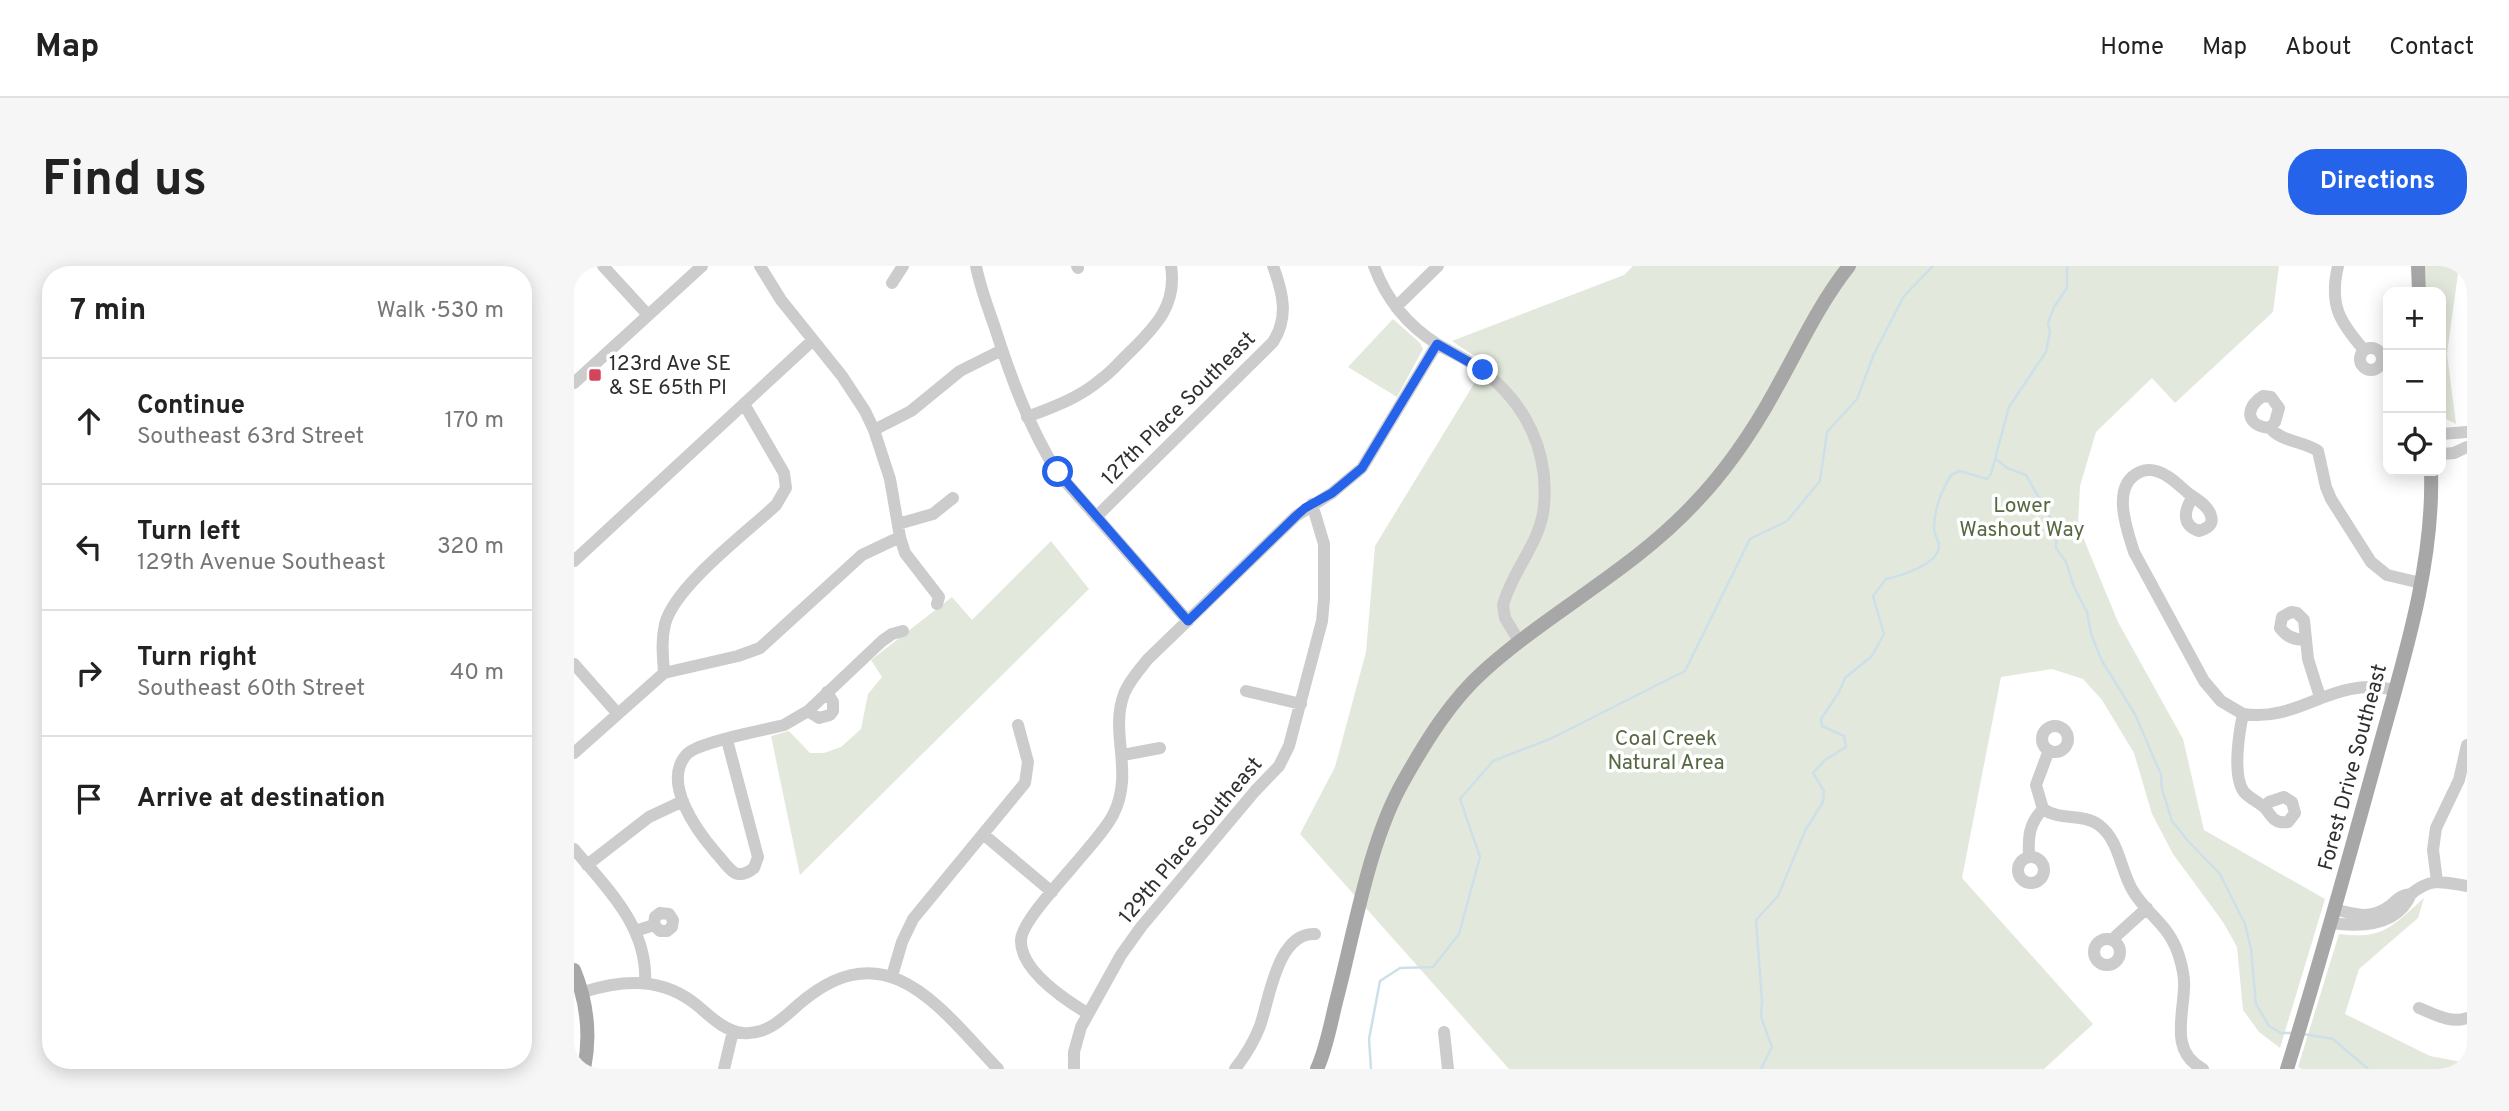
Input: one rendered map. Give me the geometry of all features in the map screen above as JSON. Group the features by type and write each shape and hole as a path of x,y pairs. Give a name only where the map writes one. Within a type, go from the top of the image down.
{"main road":[{"path":"1317,1069 1378,839 1388,811 1417,758 1449,710 1484,671 1519,641 1643,551 1710,487 1762,415 1808,329 1849,266"},
{"path":"2418,266 2419,287"},
{"name":"Forest Drive Southeast","path":"2287,1069 2333,916 2395,690 2421,583 2429,539 2431,476"},
{"path":"574,970 583,992 588,1038 584,1069"}],"street":[{"path":"603,266 648,315"},
{"path":"574,383 702,266"},
{"path":"760,266 781,300 852,390 874,430 890,479 899,530 910,561 939,597 937,604"},
{"path":"892,283 903,266"},
{"path":"976,266 1002,350 1027,417 1058,472 1188,621"},
{"path":"1027,417 1072,398 1101,380 1157,325 1169,306 1172,294 1171,266"},
{"name":"127th Place Southeast","path":"1096,517 1261,357 1273,342 1283,323 1282,296 1273,266"},
{"path":"1374,266 1381,285 1396,307 1415,327 1437,344 1483,370 1506,391 1528,421 1539,445 1544,494 1541,522 1503,605 1505,618 1519,641"},
{"path":"1396,307 1438,266"},
{"path":"2338,266 2334,296 2336,307 2341,321 2364,350"},
{"path":"574,561 813,340"},
{"path":"1087,1013 1048,985 1029,963 1021,938 1027,923 1101,834 1114,813 1122,787 1123,755 1119,717 1125,694 1148,659 1296,516 1332,493 1362,468 1437,344"},
{"path":"874,430 911,411 960,371 1002,350"},
{"path":"664,673 662,641 666,621 679,595 776,505 786,488 784,473 779,463 744,404"},
{"path":"2270,428 2277,435 2318,451 2326,487 2332,499 2378,570 2387,575 2421,583"},
{"path":"2446,434 2467,432"},
{"path":"2446,454 2467,447"},
{"path":"2193,497 2167,476 2150,470 2141,471 2133,476 2124,491 2123,506 2134,552 2204,681 2221,701 2243,714 2263,716 2278,715 2320,697 2360,687 2374,686 2395,690"},
{"path":"574,753 664,673 738,656 760,648 862,555 899,530 933,514 953,498"},
{"name":"129th Place Southeast","path":"1074,1069 1076,1042 1087,1013 1121,955 1141,927 1255,790 1279,766 1289,746 1322,621 1325,599 1324,544 1312,504"},
{"path":"727,740 758,857 754,868 745,873 735,873 691,820 683,801 679,770 686,755 698,746 784,725 808,711 882,640 903,631"},
{"path":"2306,639 2320,697"},
{"path":"574,664 618,714"},
{"path":"1246,691 1301,704"},
{"path":"808,711 819,718 830,715 833,702 827,692"},
{"path":"2243,714 2238,743 2241,787 2252,799 2265,807"},
{"path":"892,976 902,942 913,919 1025,783 1028,770 1026,752 1018,725"},
{"path":"2437,881 2433,850 2436,828 2462,770 2467,745"},
{"path":"1123,755 1160,748"},
{"path":"2049,750 2036,785 2043,809 2053,815 2093,821 2113,841 2134,893 2158,918 2174,941 2185,985 2180,1026 2181,1044 2187,1056 2203,1069"},
{"path":"587,864 649,817 683,801"},
{"path":"2029,857 2030,828 2033,819 2043,809"},
{"path":"983,834 1052,892"},
{"path":"574,849 624,910 635,931 643,958 645,982"},
{"path":"2333,916 2350,926 2378,923 2394,914 2411,894 2428,883 2437,881 2467,886"},
{"path":"2114,941 2116,936 2147,908"},
{"path":"635,931 654,925"},
{"path":"1235,1069 1251,1047 1259,1028 1278,964 1295,940 1314,934"},
{"path":"583,992 611,985 645,982 683,995 733,1031 755,1033 776,1024 816,990 840,978 865,973 892,976 934,1001 998,1069"},
{"path":"2419,1008 2445,1018 2467,1018"},
{"path":"724,1069 733,1031"},
{"path":"1444,1032 1448,1069"}],"green space":[{"name":"Coal Creek Natural Area","path":"1633,266 2279,266 2273,312 2175,403 2152,378 2096,432 2080,486 2078,525 2118,622 2183,739 2204,830 2325,899 2280,1048 2259,1032 2243,1010 2237,947 2223,922 2173,854 2152,814 2134,753 2102,700 2083,679 2052,669 2001,677 1962,878 2093,1024 2044,1069 1509,1069 1300,834 1335,767 1366,652 1375,546 1486,364 1452,341 1624,275"},
{"path":"2425,266 2459,266 2447,354 2456,424 2446,419 2446,287 2426,287"},
{"path":"1393,319 1420,343 1423,349 1397,397 1348,367"},
{"path":"1051,541 1089,589 800,875 771,736 789,731 810,753 824,753 841,747 861,729 868,694 882,677 871,660 952,597 972,620"},
{"path":"2424,898 2418,918 2359,969 2345,1014 2430,1056 2467,1063 2467,1069 2298,1067 2339,934 2377,933 2395,923"}],"waterway":[{"path":"1371,1069 1369,1039 1380,981 1400,968 1433,967 1459,934 1480,857 1460,799 1493,761 1550,739 1685,671 1750,539 1787,521 1820,481 1827,432 1857,399 1874,354 1904,296 1933,266"},
{"path":"1761,1069 1772,1047 1761,1017 1756,920 1778,896 1805,831 1823,802 1824,791 1813,773 1825,760 1846,747 1844,736 1822,726 1821,719 1845,678 1872,656 1884,634 1873,596 1886,579 1918,568 1938,551 1939,544 1934,528 1935,514 1951,475 1960,471 1987,479 1991,474 2009,407 2046,352 2050,331 2048,323 2054,307 2067,288 2067,266"},
{"path":"1995,458 2007,468 2026,475 2057,530 2056,548 2066,562 2074,587 2087,612 2091,634 2102,661 2136,716 2161,774 2162,789 2172,821 2220,874 2245,924 2251,949 2256,1004 2269,1026 2281,1033 2293,1033"},
{"path":"2303,1034 2333,1039 2368,1069"}],"place":[{"name":"123rd Ave SE & SE 65th Pl","path":"595,375"}],"route":[{"path":"1058,472 1188,621 1305,508 1332,493 1362,468 1437,344 1483,370"}],"park label":[{"name":"Lower Washout Way","path":"2022,517"}]}
